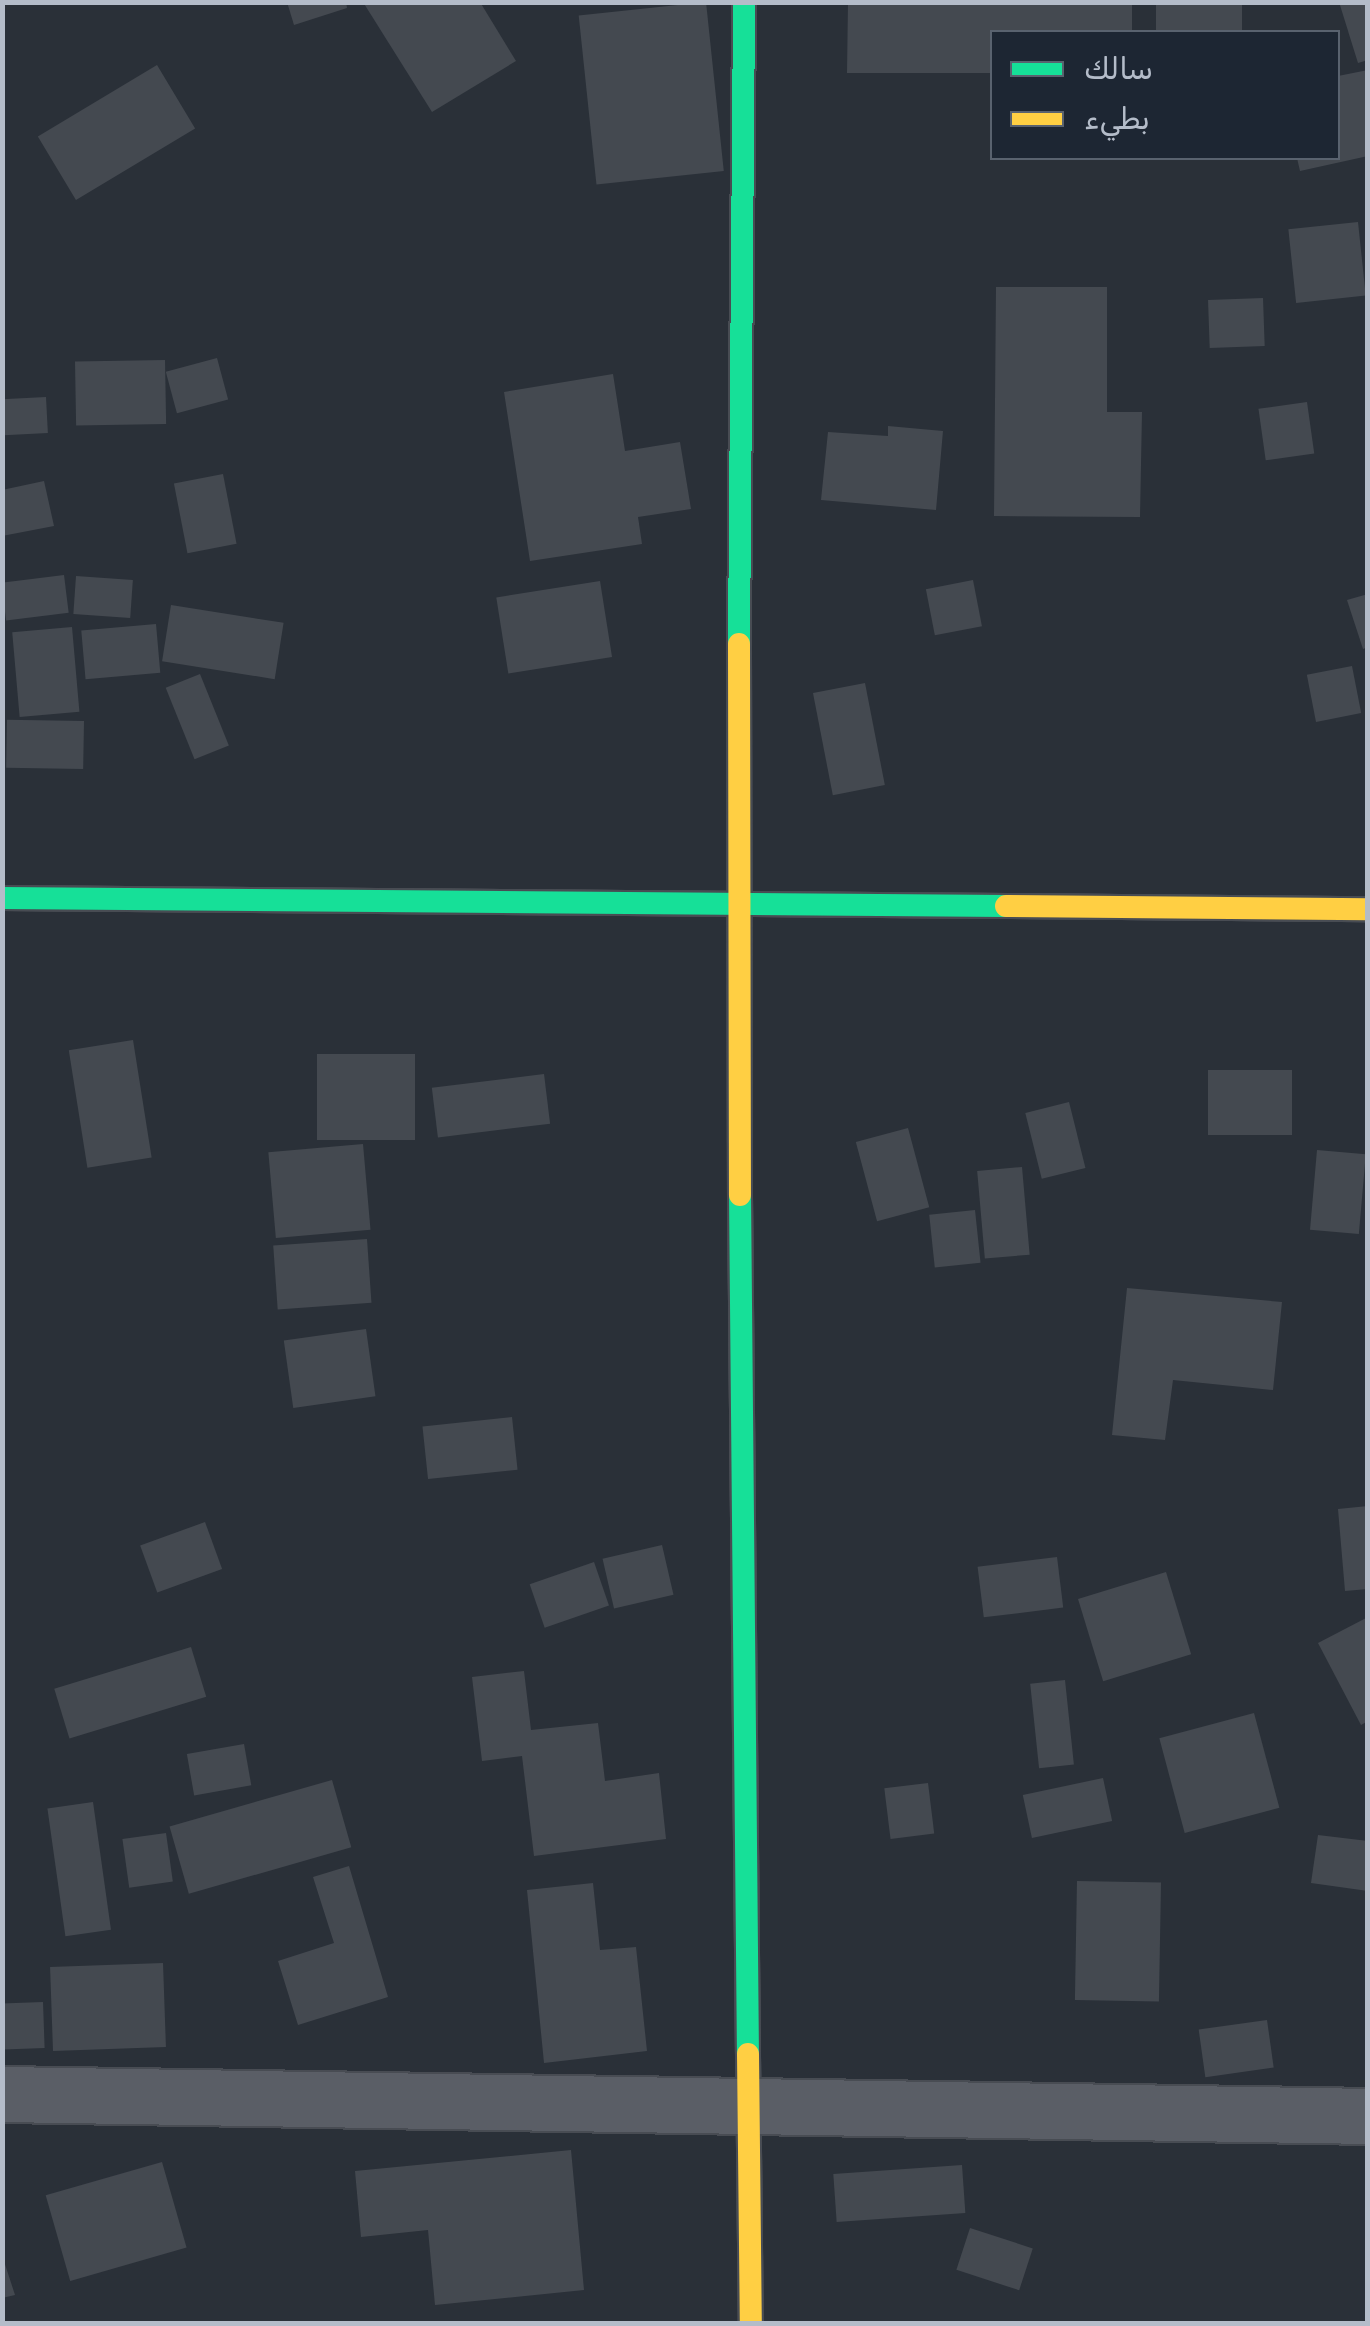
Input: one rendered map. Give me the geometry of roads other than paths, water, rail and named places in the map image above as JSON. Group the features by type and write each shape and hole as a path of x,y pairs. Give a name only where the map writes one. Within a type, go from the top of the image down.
{"main road":[{"path":"744,2 737,904 751,2324"},
{"path":"2,898 1368,910"}],"street":[{"path":"2,2094 1368,2116"}]}
